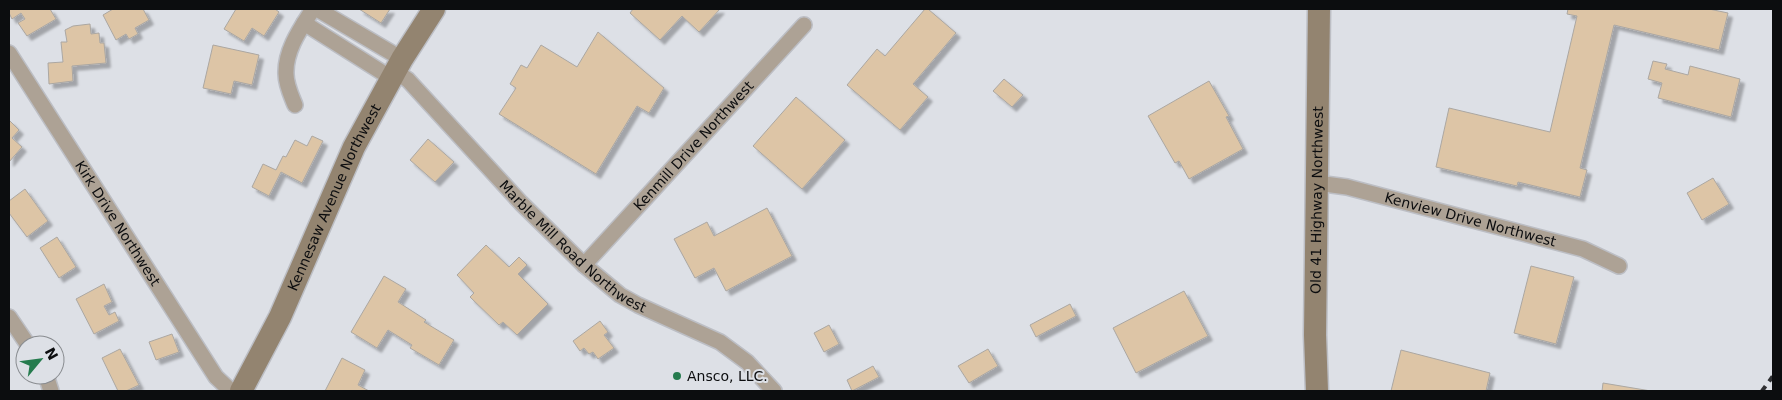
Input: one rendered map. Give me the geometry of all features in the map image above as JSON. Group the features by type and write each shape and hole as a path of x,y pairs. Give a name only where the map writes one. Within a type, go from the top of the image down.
{"street":[{"path":"295,105 286,76 287,61 296,36 313,9"},
{"path":"317,9 396,69"},
{"name":"Kennesaw Avenue Northwest","path":"241,391 280,317 354,147 396,69 434,9"},
{"name":"Old 41 Highway Northwest","path":"1317,391 1319,9"},
{"path":"304,24 396,69"},
{"name":"Kenmill Drive Northwest","path":"584,265 804,25"},
{"name":"Kirk Drive Northwest","path":"9,53 216,377 231,391"},
{"name":"Marble Mill Road Northwest","path":"396,69 526,209 584,265 620,295 720,342 747,362 774,391"},
{"name":"Kenview Drive Northwest","path":"1317,183 1347,187 1583,249 1619,266"},
{"path":"9,317 21,335"}],"building":[{"path":"9,9 50,9 56,19 27,36 18,23 25,19 21,13 12,19"},
{"path":"113,9 143,9 149,20 135,28 138,34 129,39 126,34 116,40 103,15"},
{"path":"236,9 275,9 279,12 264,36 252,28 244,41 224,29"},
{"path":"359,9 390,9 381,23"},
{"path":"633,9 720,9 699,32 682,16 660,40 630,13"},
{"path":"925,9 928,9 956,33 913,84 928,97 900,130 847,85 877,49 885,56"},
{"path":"1568,9 1709,9 1728,13 1719,50 1614,25 1580,168 1587,170 1580,197 1518,182 1517,186 1436,167 1449,108 1550,132 1577,16 1567,14"},
{"path":"90,24 91,34 99,33 100,43 104,43 106,63 72,66 73,81 49,84 48,63 63,62 61,42 67,42 65,30 73,26"},
{"path":"598,32 664,88 649,113 637,106 596,174 499,114 516,88 510,84 521,65 527,68 541,45 577,67"},
{"path":"213,45 259,55 252,85 234,81 231,94 203,88"},
{"path":"1653,61 1667,64 1665,69 1688,75 1690,66 1740,79 1731,117 1658,98 1662,83 1648,79"},
{"path":"1004,79 1023,95 1012,107 993,91"},
{"path":"1209,81 1229,116 1226,117 1243,149 1189,179 1179,161 1175,163 1148,116"},
{"path":"796,97 845,140 802,189 753,146"},
{"path":"9,120 19,130 12,138 22,147 9,162"},
{"path":"312,136 323,141 302,183 281,172 269,196 252,187 263,164 276,170 283,156 286,157 295,140 307,146"},
{"path":"428,139 454,162 435,182 410,160"},
{"path":"1713,178 1729,204 1702,220 1687,193"},
{"path":"25,189 48,221 27,237 9,213 9,201"},
{"path":"767,208 792,256 726,291 714,268 695,278 674,239 707,222 714,236"},
{"path":"57,237 76,267 59,278 40,248"},
{"path":"486,245 509,267 519,257 527,265 518,274 548,304 517,335 503,322 499,325 470,297 474,293 457,275"},
{"path":"1531,266 1574,277 1556,344 1514,333"},
{"path":"384,276 406,289 398,302 426,320 424,322 454,340 439,365 410,348 412,345 388,330 377,348 351,332"},
{"path":"104,284 112,302 104,306 109,315 115,312 119,321 94,334 76,299"},
{"path":"1184,291 1208,336 1136,373 1113,328"},
{"path":"1070,304 1076,316 1036,337 1030,325"},
{"path":"600,321 608,332 604,335 614,348 598,359 593,352 589,354 584,348 580,351 573,341"},
{"path":"829,325 839,344 824,352 814,333"},
{"path":"172,334 179,352 156,360 149,342"},
{"path":"120,349 139,385 126,391 118,391 102,358"},
{"path":"988,349 998,366 969,383 958,366"},
{"path":"1401,350 1490,373 1486,391 1391,391"},
{"path":"342,358 365,370 358,385 369,391 325,391"},
{"path":"873,366 879,377 852,391 847,380"},
{"path":"1603,383 1651,391 1602,391"}],"railway":[{"path":"1762,391 1773,376"}],"place":[{"name":"Ansco, LLC.","path":"677,376"}]}
